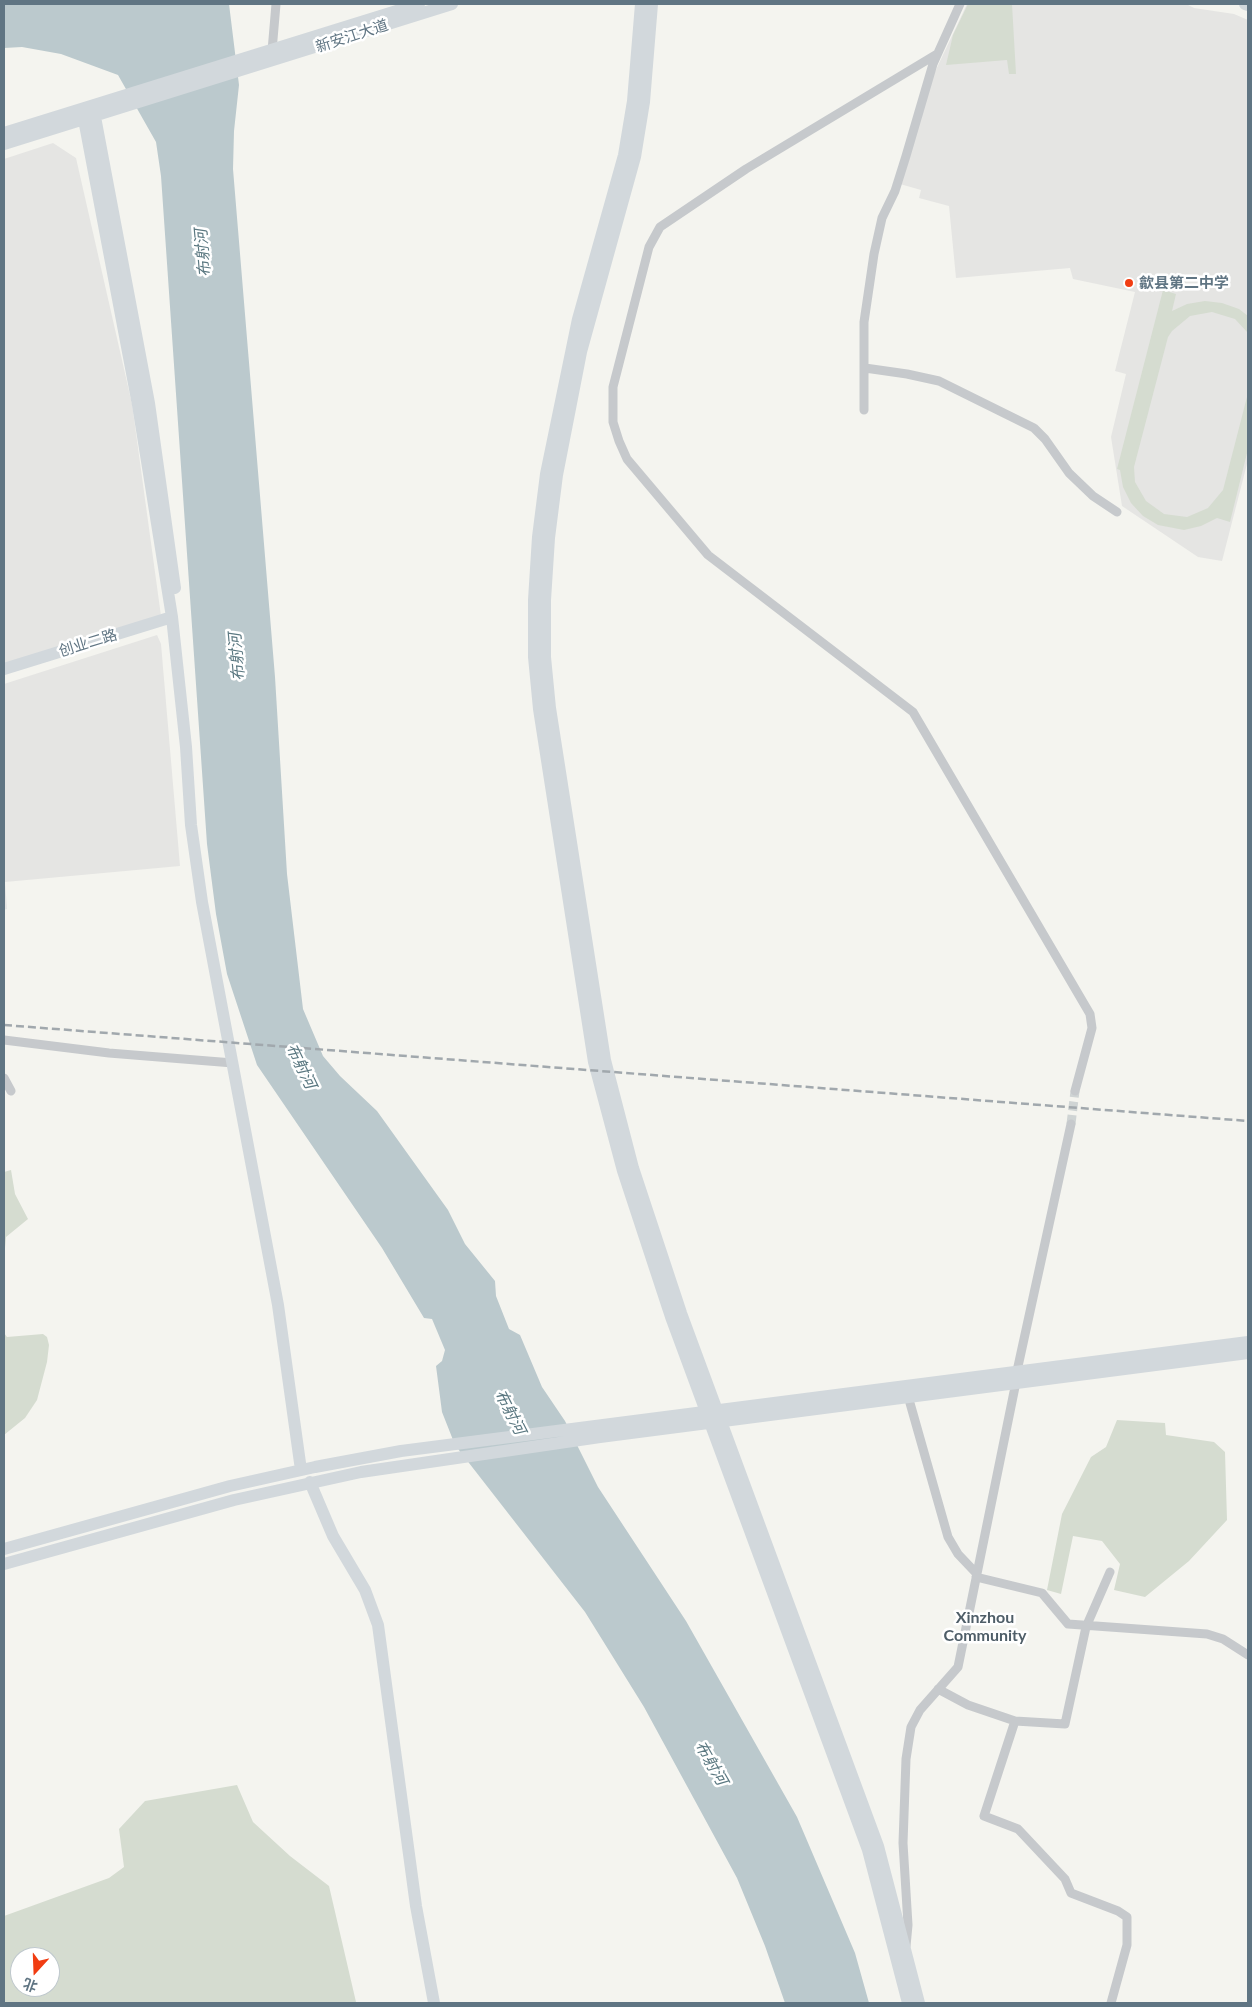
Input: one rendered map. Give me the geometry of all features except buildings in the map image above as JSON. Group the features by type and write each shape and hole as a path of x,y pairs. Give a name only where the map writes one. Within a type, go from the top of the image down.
{"main road":[{"name":"新安江大道","path":"250,63 272,50 419,4"},
{"name":"新安江大道","path":"250,63 452,4"},
{"path":"641,4 633,101 624,154 578,319 547,466 536,568 534,657 539,709 594,1062 640,1225 878,1846 919,2003"},
{"path":"652,4 644,102 635,157 581,352 557,475 547,569 545,657 550,708 604,1060 650,1222 713,1417 868,1850 908,2003"},
{"path":"4,144 112,105 250,63"},
{"path":"4,134 88,113"},
{"path":"88,113 149,403 176,593 172,617 196,864 278,1305 301,1470"},
{"name":"创业二路","path":"4,670 172,617"},
{"path":"4,1549 207,1492 301,1470 429,1448 597,1432 713,1417 1017,1376 1248,1342"},
{"path":"713,1417 908,1396 1017,1376 1248,1353"},
{"path":"4,1564 195,1510 310,1482 597,1432"},
{"path":"310,1482 333,1536 370,1601 378,1625 416,1906 434,2003"}],"street":[{"path":"272,50 276,4"},
{"path":"864,410 864,322 874,254 882,218 895,191 937,54 960,4"},
{"path":"937,54 746,169 660,227 648,247 613,387 614,422 619,441 628,459 677,515 708,555 914,712 1090,1014 1092,1028 1074,1091"},
{"path":"865,368 939,381 1034,428 1045,439 1069,473 1093,496 1116,512"},
{"path":"4,1040 109,1053 233,1063"},
{"path":"4,1078 11,1091"},
{"path":"906,1949 908,1925 903,1843 908,1745 916,1715 958,1667 1070,1124"},
{"path":"908,1396 948,1537 958,1554 976,1575 1042,1593 1063,1621 1075,1626 1207,1634 1223,1639 1248,1655"},
{"path":"938,1689 968,1705 1015,1721 1065,1724 1086,1627 1110,1572"},
{"path":"1015,1721 984,1816 1018,1829 1065,1880 1072,1893 1125,1915 1128,1923 1126,1945 1111,2003"}],"shaded area":[{"name":"歙县第二中学","path":"967,4 1186,4 1194,8 1234,14 1248,20 1248,460 1222,561 1198,557 1122,506 1111,437 1126,374 1115,371 1135,292 1073,279 1070,268 956,278 949,206 919,198 921,190 900,184 934,74"},
{"path":"968,4 1012,4 1016,74 1009,74 1007,60 946,65 953,35"},
{"path":"53,143 76,158 132,404 161,616 4,664 4,159"},
{"path":"1163,290 1176,294 1172,311 1187,304 1205,301 1222,303 1239,309 1248,316 1248,333 1235,319 1212,312 1190,316 1172,331 1168,337 1134,467 1135,482 1146,501 1164,514 1187,517 1208,508 1223,490 1248,393 1248,449 1230,522 1217,518 1201,526 1184,530 1158,525 1143,516 1131,503 1123,487 1120,470 1117,469"},
{"path":"157,635 161,644 180,866 5,882 7,909 4,910 4,684"},
{"path":"11,1170 15,1194 28,1219 6,1237 4,1259 4,1172"},
{"path":"4,1333 7,1337 43,1334 47,1337 49,1345 47,1362 37,1400 25,1418 4,1435"},
{"path":"1117,1420 1165,1423 1166,1435 1214,1442 1225,1452 1227,1520 1189,1561 1145,1597 1114,1590 1120,1564 1102,1541 1073,1536 1061,1594 1047,1590 1062,1514 1091,1457 1106,1447"},
{"path":"237,1785 253,1822 290,1856 329,1886 356,2002 4,2003 4,1916 109,1878 124,1867 119,1829 145,1801"}],"water":[{"name":"布射河","path":"4,4 229,4 239,85 234,131 233,169 275,677 287,874 303,1009 323,1056 340,1076 377,1111 448,1210 465,1244 495,1281 496,1296 509,1329 520,1335 542,1387 565,1421 598,1487 686,1621 797,1817 855,1953 869,2003 785,2003 765,1946 737,1878 644,1707 585,1612 455,1445 442,1412 436,1366 442,1361 445,1350 432,1319 424,1318 382,1248 257,1065 227,974 216,914 207,844 161,176 156,142 118,75 61,54 22,47 4,48"}],"tunnel":[{"path":"1071,1124 1075,1091"}],"railway":[{"path":"4,1025 1248,1121"}],"place":[{"name":"歙县第二中学","path":"1129,283"}],"district":[{"name":"Xinzhou Community","path":"985,1627"}]}
